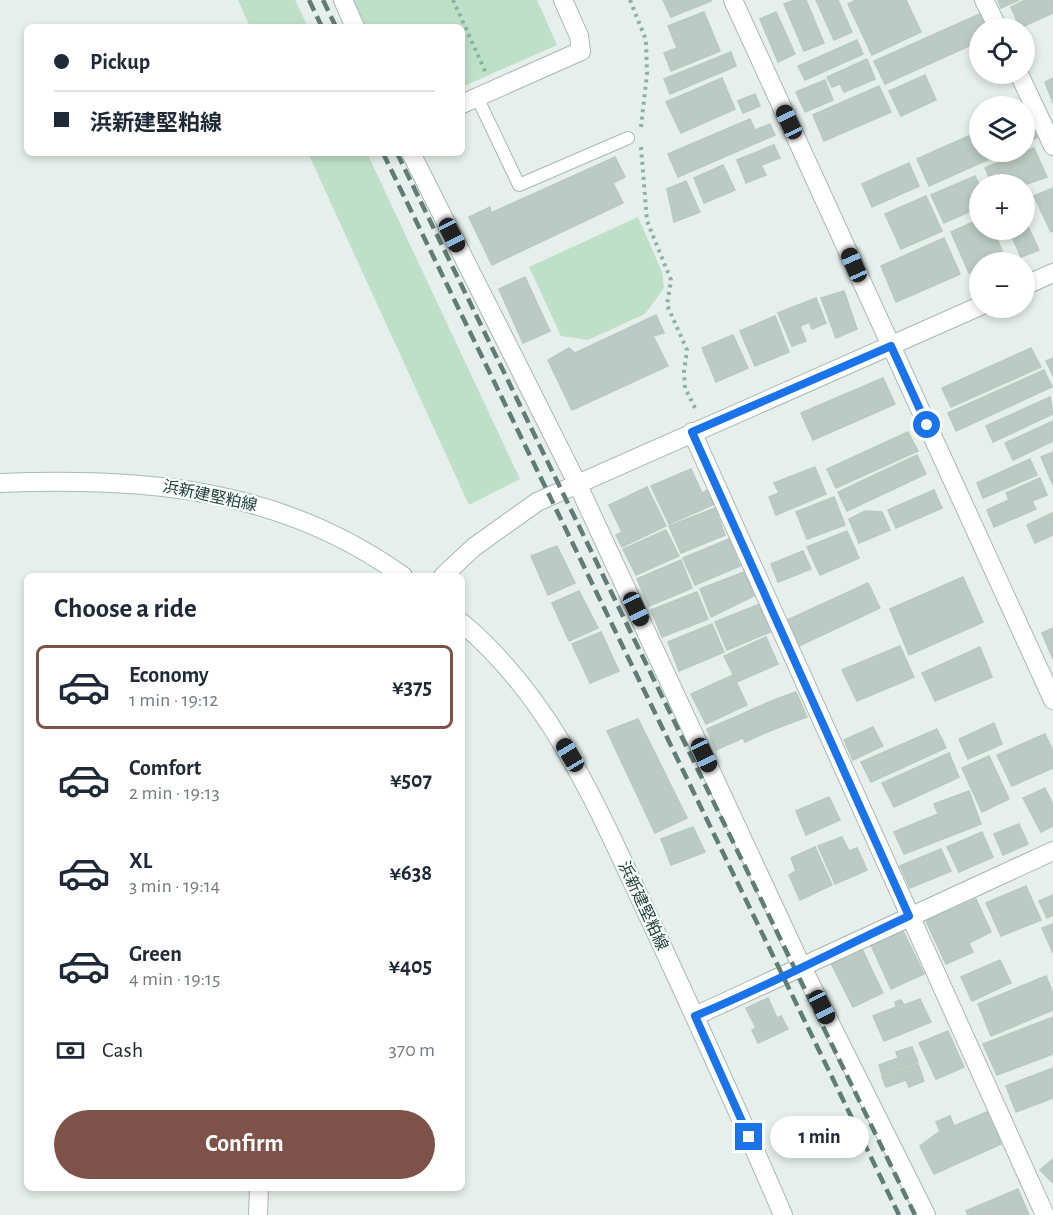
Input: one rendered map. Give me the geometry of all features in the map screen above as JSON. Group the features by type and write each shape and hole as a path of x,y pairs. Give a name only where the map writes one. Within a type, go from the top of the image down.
{"street":[{"path":"343,0 354,24"},
{"path":"477,97 581,51 579,36 563,0"},
{"path":"733,0 1053,700"},
{"path":"984,0 993,18"},
{"path":"1024,84 1053,146"},
{"path":"413,156 577,483 801,965 926,1215"},
{"path":"1035,280 1053,273"},
{"path":"447,573 505,524 537,502 969,311"},
{"path":"698,429 909,916 1045,1215"},
{"name":"浜新建堅粕線","path":"0,483 109,481 163,485 214,494 309,523 349,541 399,573"},
{"name":"浜新建堅粕線","path":"465,626 511,671 548,718 581,774 695,1016 783,1215"},
{"path":"695,1016 733,1001 801,965 1053,851"},
{"path":"258,1215 259,1191"}],"lane":[{"path":"477,97 519,185 634,136"}],"path":[{"path":"453,0 459,24"},
{"path":"630,0 646,40 647,74 634,136"},
{"path":"465,48 477,97"},
{"path":"641,146 648,221 671,280 667,305 687,350 684,372 685,388 698,429"}],"green space":[{"path":"238,0 295,0 307,24 249,24"},
{"path":"351,0 537,0 557,45 465,86 465,24 362,24"},
{"path":"309,156 368,156 520,479 469,505"},
{"path":"638,217 662,272 664,288 645,314 588,340 561,336 529,267"}],"building":[{"path":"663,0 711,0 711,1 671,17"},
{"path":"794,0 806,0 824,43 804,51 784,4"},
{"path":"816,0 838,0 852,32 834,40"},
{"path":"856,0 906,0 921,32 872,55 848,4"},
{"path":"998,0 1019,0 1001,8"},
{"path":"1025,0 1053,0 1053,13 1035,21 1035,18 1016,18 1011,7"},
{"path":"704,12 720,51 671,71 664,53 677,48 668,26"},
{"path":"776,12 795,54 778,62 760,19"},
{"path":"982,13 984,18 971,18"},
{"path":"969,19 969,46 885,84 874,61"},
{"path":"857,40 863,54 805,80 798,66"},
{"path":"731,52 736,66 670,94 664,79"},
{"path":"867,59 875,79 844,92 840,84 832,87 827,77"},
{"path":"925,75 936,100 901,116 889,91"},
{"path":"722,78 735,109 681,133 666,102"},
{"path":"1053,78 1053,103 1045,82"},
{"path":"825,80 833,100 805,112 796,92"},
{"path":"879,86 891,112 824,141 813,115"},
{"path":"755,94 760,106 743,113 738,101"},
{"path":"750,119 755,130 770,124 775,135 678,177 668,154"},
{"path":"969,136 969,162 983,162 929,186 917,159"},
{"path":"774,145 780,158 761,165 766,175 746,183 737,160"},
{"path":"1035,150 1047,177 1035,181 1035,174 988,174 985,168 1000,162 1035,162"},
{"path":"615,157 625,177 613,183 623,203 492,265 469,217 490,207 491,213"},
{"path":"909,163 919,186 872,207 862,184"},
{"path":"723,165 735,190 704,203 694,178"},
{"path":"969,179 969,212 944,223 931,195"},
{"path":"686,181 700,212 674,222 667,189"},
{"path":"1053,188 1053,231 1051,232 1035,198 1035,196"},
{"path":"926,196 942,231 901,249 885,214"},
{"path":"969,224 969,240 997,240 1003,252 969,252 969,273 951,232"},
{"path":"944,238 960,274 896,302 881,266"},
{"path":"1013,240 1034,240 1039,250 1034,252 1019,252"},
{"path":"525,277 550,331 523,343 499,289"},
{"path":"844,291 857,329 836,338 821,298"},
{"path":"816,298 826,323 812,329 809,322 800,326 806,341 792,346 778,313"},
{"path":"656,315 664,333 653,336 668,366 572,410 548,360 569,348 575,353"},
{"path":"775,316 789,352 755,366 740,331"},
{"path":"733,335 748,368 716,382 702,348"},
{"path":"1031,348 1041,367 951,407 942,388"},
{"path":"1053,358 1053,376 1046,361"},
{"path":"1044,370 1052,387 956,431 948,413"},
{"path":"883,378 895,404 813,440 801,413"},
{"path":"1050,397 1053,414 993,442 986,426"},
{"path":"1053,421 1053,441 1013,460 1005,443"},
{"path":"908,432 918,451 836,488 827,469"},
{"path":"1053,452 1053,485 1041,457"},
{"path":"917,455 926,474 847,511 838,492"},
{"path":"1030,459 1037,475 983,498 977,483"},
{"path":"815,467 826,494 776,515 769,497 779,493 774,483"},
{"path":"691,469 702,493 708,490 715,504 669,524 651,486"},
{"path":"1040,478 1047,495 1032,501 1036,509 994,527 987,510 1009,500 1006,493"},
{"path":"647,487 666,526 622,547 616,535 622,532 609,505"},
{"path":"934,490 942,508 896,528 888,510"},
{"path":"834,497 845,525 807,539 796,512"},
{"path":"715,508 725,535 681,553 669,526"},
{"path":"865,511 882,512 890,530 859,543 849,519"},
{"path":"1052,513 1053,535 1035,543 1027,525"},
{"path":"666,530 679,556 636,575 623,549"},
{"path":"847,531 859,558 820,575 807,547"},
{"path":"729,539 740,566 695,585 683,558"},
{"path":"557,546 575,583 548,595 531,556"},
{"path":"803,551 811,569 778,582 771,564"},
{"path":"681,560 692,588 649,606 637,579"},
{"path":"744,572 754,596 711,617 700,589"},
{"path":"963,577 983,622 909,655 890,609"},
{"path":"868,583 880,608 799,646 787,620"},
{"path":"579,591 598,628 569,641 552,603"},
{"path":"697,592 708,619 662,637 651,610"},
{"path":"760,604 770,632 727,650 715,622"},
{"path":"712,624 724,652 679,671 668,642"},
{"path":"1053,628 1053,659 1042,633"},
{"path":"601,632 619,671 590,683 572,644"},
{"path":"766,637 778,664 737,682 724,656"},
{"path":"900,646 914,677 857,701 842,670"},
{"path":"980,647 992,677 935,701 922,673"},
{"path":"733,675 747,705 706,724 691,694"},
{"path":"796,692 807,717 785,725 774,700"},
{"path":"774,700 785,725 765,733 755,708"},
{"path":"755,708 765,733 745,742 733,718"},
{"path":"733,718 743,738 716,750 707,729"},
{"path":"638,719 687,818 655,833 607,731"},
{"path":"994,723 1002,744 968,759 959,739"},
{"path":"873,727 883,746 853,760 844,740"},
{"path":"937,729 946,748 871,782 861,762"},
{"path":"1045,734 1053,751 1053,768 1012,786 997,755"},
{"path":"949,753 959,777 894,807 882,783"},
{"path":"989,756 1009,799 982,812 962,768"},
{"path":"1045,788 1053,805 1053,826 1041,832 1023,798"},
{"path":"969,791 981,824 904,854 894,832 938,814 934,804"},
{"path":"829,797 840,820 806,835 796,811"},
{"path":"1019,824 1028,844 1003,855 994,834"},
{"path":"693,827 705,852 671,865 661,839"},
{"path":"982,832 993,857 959,872 947,847"},
{"path":"842,837 849,851 857,848 867,870 835,884 818,846"},
{"path":"815,847 832,885 800,900 789,875 796,871 791,858"},
{"path":"941,849 951,871 910,888 900,866"},
{"path":"1026,886 1041,920 1001,936 986,903"},
{"path":"1053,895 1053,915 1047,918 1039,901"},
{"path":"976,899 991,932 969,943 973,952 946,964 926,921"},
{"path":"1053,924 1053,953 1042,928"},
{"path":"903,931 924,974 891,989 871,945"},
{"path":"862,949 883,993 853,1007 831,963"},
{"path":"1000,960 1011,983 972,1001 961,977"},
{"path":"1046,976 1053,993 1053,1010 991,1036 978,1004"},
{"path":"768,998 777,1018 781,1016 788,1029 758,1043 752,1030 756,1028 746,1008"},
{"path":"920,999 931,1022 884,1041 873,1016 896,1007 895,1002 901,1000 904,1005"},
{"path":"1053,1017 1053,1054 997,1075 983,1044"},
{"path":"948,1031 964,1067 936,1079 919,1043"},
{"path":"912,1047 918,1062 882,1075 879,1065 898,1058 896,1052"},
{"path":"918,1064 924,1081 909,1087 906,1080 886,1087 882,1077"},
{"path":"1053,1068 1053,1098 1016,1112 1006,1086"},
{"path":"989,1111 1001,1144 934,1174 920,1146 940,1131 936,1122 950,1116 954,1126"},
{"path":"1053,1159 1053,1183 1040,1170"},
{"path":"1018,1189 1029,1215 968,1215 966,1211"}],"railway":[{"path":"309,0 321,24"},
{"path":"323,0 335,24"},
{"path":"384,156 899,1215"},
{"path":"398,156 915,1215"}],"route":[{"path":"749,1137 695,1016 733,1001 801,965 909,916 738,539 692,432 891,346 927,425"}]}
